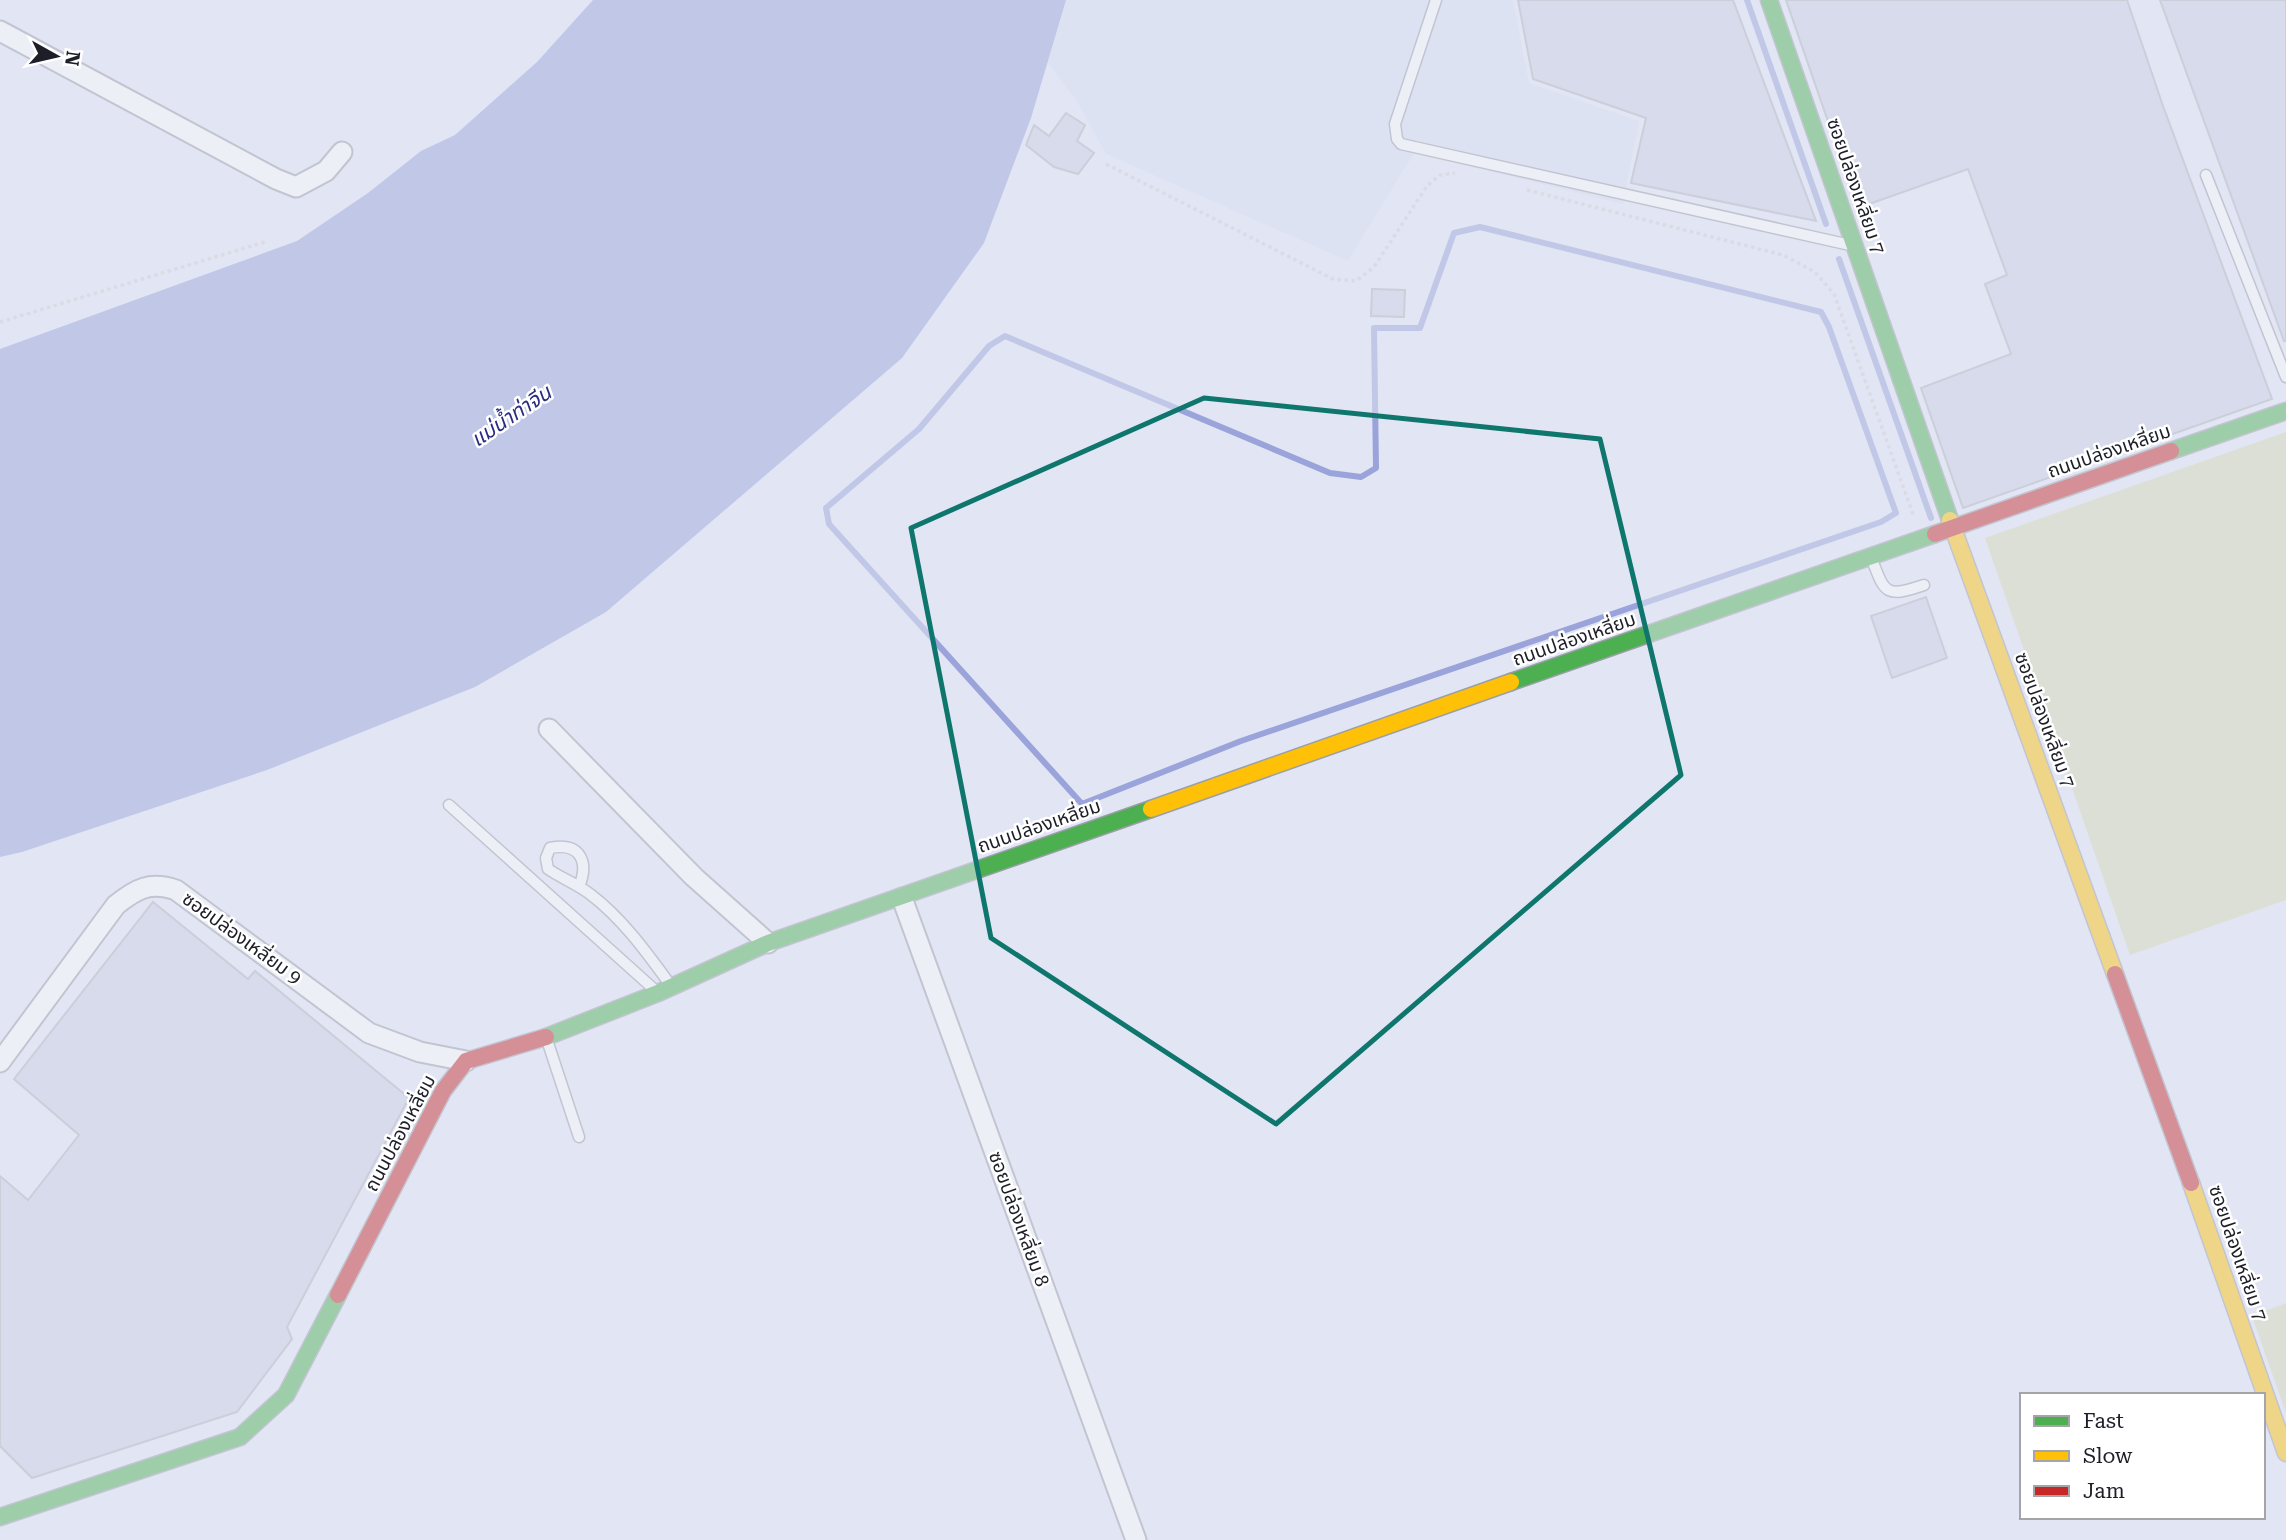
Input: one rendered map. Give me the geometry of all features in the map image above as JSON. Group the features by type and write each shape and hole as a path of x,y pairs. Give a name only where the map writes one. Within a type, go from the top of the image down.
{"street":[{"name":"ซอยปล่องเหลี่ยม 7","path":"1769,0 1953,528 2265,1393"},
{"path":"0,31 276,179 296,187 326,171 342,152"},
{"name":"ถนนปล่องเหลี่ยม","path":"0,1517 240,1437 286,1395 443,1091 466,1061 546,1037 665,990 768,943 2286,411"},
{"path":"549,729 694,877 768,943"},
{"name":"ซอยปล่องเหลี่ยม 9","path":"0,1062 116,905 137,889 158,885 176,890 369,1032 420,1052 466,1061"},
{"name":"ซอยปล่องเหลี่ยม 8","path":"902,898 1136,1540"},
{"name":"ซอยปล่องเหลี่ยม 7","path":"2265,1393 2286,1453"}],"lane":[{"path":"1436,0 1395,124 1397,139 1401,144 1854,246"},
{"path":"2206,175 2286,377"},
{"path":"1871,557 1882,585 1888,590 1899,593 1924,585"},
{"path":"449,805 665,990"},
{"path":"579,887 585,867 582,857 569,848 551,848 546,858 548,869 579,887 621,922 641,944 665,990"},
{"path":"546,1037 579,1137"}],"path":[{"path":"1107,164 1333,279 1356,281 1374,267 1427,186 1440,175 1458,172"},
{"path":"1526,189 1783,255 1815,272 1834,294 1922,539"},
{"path":"0,322 265,242"}],"highlighted area":[{"path":"1204,398 1600,439 1681,775 1276,1124 991,938 911,528"}],"shaded area":[{"path":"1066,0 1513,0 1529,83 1639,121 1623,204 1414,153 1348,261 1106,154 1076,100 1046,61"}],"green space":[{"path":"2286,432 2286,900 2130,955 1985,538"},
{"path":"2286,1303 2286,1413 2252,1316"}],"water":[{"name":"แม่น้ำท่าจีน","path":"593,0 1066,0 1031,118 984,243 902,358 606,612 475,687 267,770 0,857 0,349 297,241 368,193 421,151 455,135 537,62"}],"building":[{"path":"1518,0 1733,0 1816,221 1631,183 1646,118 1533,79"},
{"path":"1786,0 2127,0 2163,106 2272,399 1963,508 1921,388 2011,354 1985,284 2007,275 1968,169 1858,208"},
{"path":"2160,0 2286,0 2286,341 2284,341"},
{"path":"1066,113 1085,125 1077,141 1094,153 1078,174 1054,167 1026,145 1034,125 1049,136"},
{"path":"1372,289 1405,290 1404,317 1371,316"},
{"path":"1926,597 1947,658 1892,678 1871,616"},
{"path":"153,902 248,979 255,971 409,1098 287,1327 292,1339 237,1412 32,1478 0,1446 0,1176 28,1200 79,1135 14,1079"}],"waterway":[{"path":"1747,0 1826,224"},
{"path":"1480,227 1821,312 1829,327 1896,513 1881,522 1241,741 1082,804 829,524 826,508 919,429 989,346 1005,336 1330,473 1361,477 1376,468 1374,328 1420,328 1454,233 1480,227"},
{"path":"1839,259 1931,518"}],"traffic: fast":[{"path":"1769,0 1950,520"},
{"path":"2171,451 2286,411"},
{"path":"1511,682 1935,534"},
{"path":"546,1037 658,993 768,943 1151,809"},
{"path":"0,1517 240,1437 286,1395 338,1295"}],"traffic: slow":[{"path":"1950,520 2115,974"},
{"path":"1151,809 1511,682"},
{"path":"2191,1183 2265,1393"},
{"path":"2265,1393 2286,1453"}],"traffic: jam":[{"path":"1935,534 2171,451"},
{"path":"2115,974 2191,1183"},
{"path":"338,1295 443,1091 466,1061 546,1037"}]}
